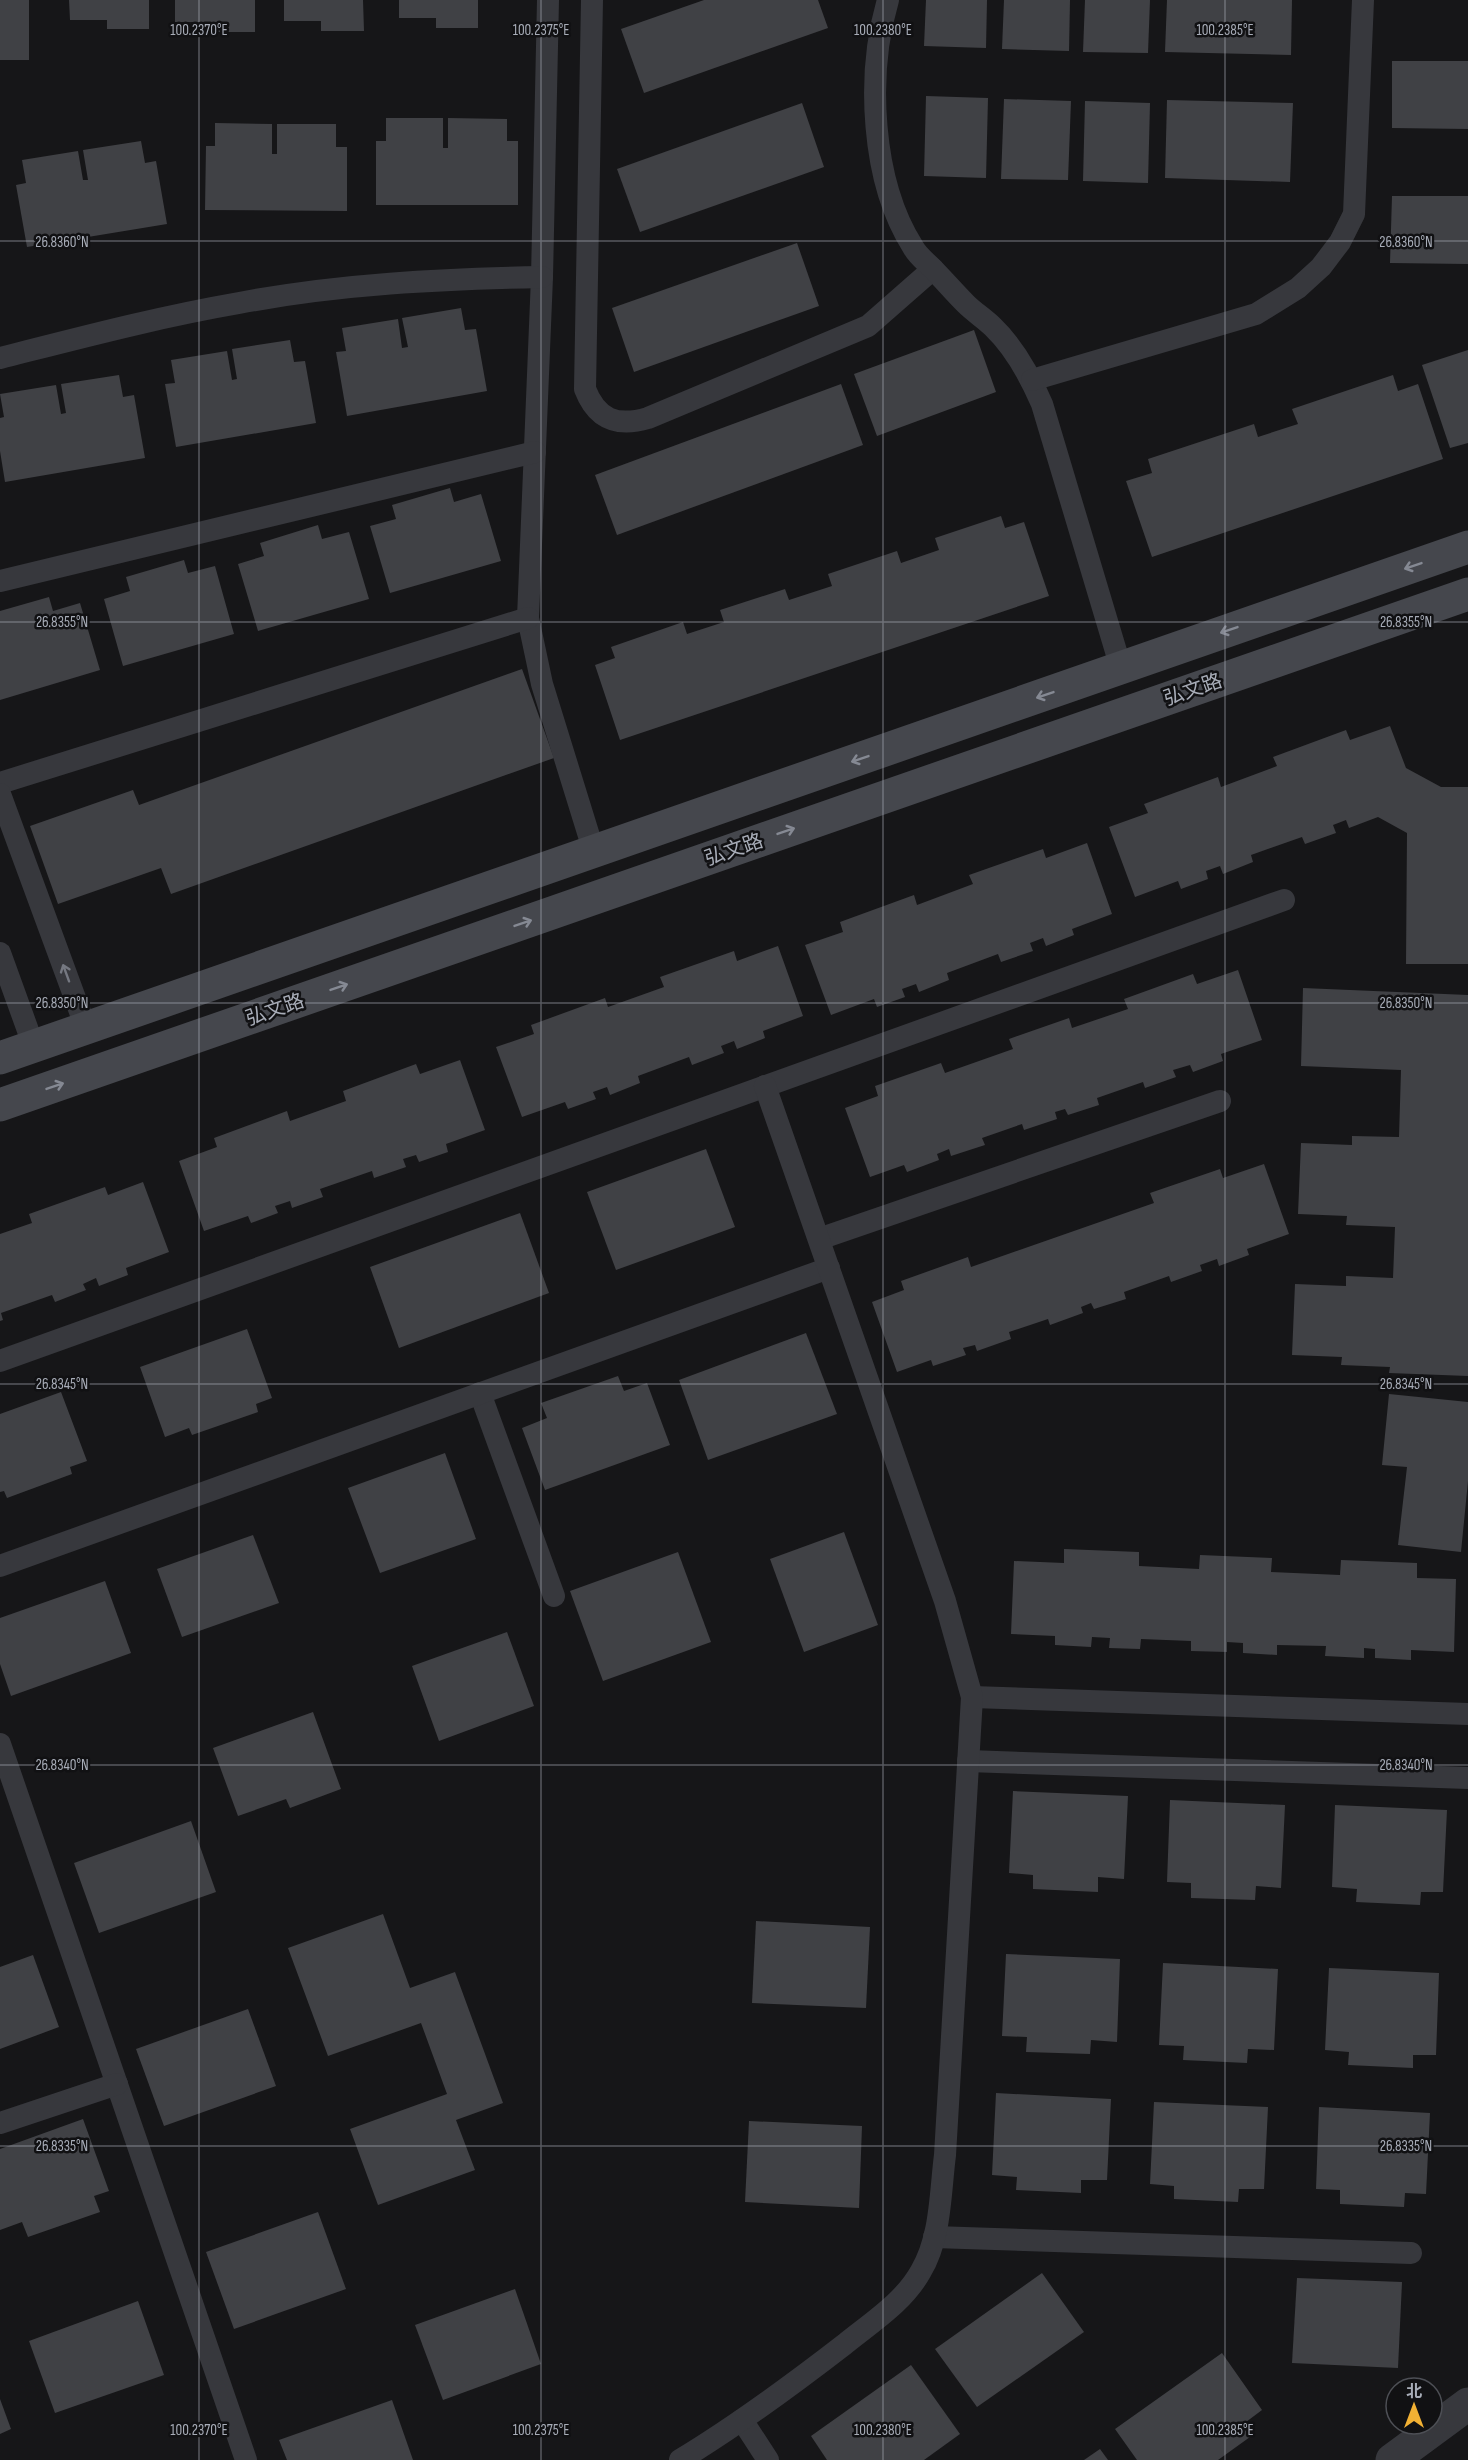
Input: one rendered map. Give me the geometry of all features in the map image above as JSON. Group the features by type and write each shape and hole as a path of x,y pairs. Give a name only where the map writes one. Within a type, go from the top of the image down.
{"street":[{"path":"0,1058 1468,547"},
{"name":"弘文路","path":"0,1106 1468,594"},
{"path":"1392,2460 1468,2404"}],"lane":[{"path":"548,0 542,277 528,618 542,684 594,852"},
{"path":"592,0 585,389 590,403 601,414 616,422 632,423 648,418 868,326 933,269"},
{"path":"888,0 877,55 876,134 888,196 913,248 966,304 995,329 1032,380 1042,404 1121,668"},
{"path":"1032,380 1256,314 1298,288 1321,267 1340,242 1354,214 1363,0"},
{"path":"0,358 130,325 240,302 352,287 447,279 542,277"},
{"path":"0,581 535,452"},
{"path":"0,783 528,618"},
{"path":"0,794 86,1028"},
{"path":"0,1361 1284,900"},
{"path":"0,953 34,1047"},
{"path":"680,2460 794,2384 894,2305 921,2272 934,2237 945,2155 972,1696 945,1600 765,1086"},
{"path":"819,1239 1220,1101"},
{"path":"0,1566 829,1268"},
{"path":"480,1393 554,1596"},
{"path":"972,1696 1468,1714"},
{"path":"0,1744 246,2460"},
{"path":"968,1761 1468,1778"},
{"path":"0,2123 117,2084"},
{"path":"934,2237 1411,2253"},
{"path":"742,2420 768,2460"}],"building":[{"path":"0,0 29,0 29,60 0,60"},
{"path":"69,0 149,0 149,29 107,29 107,20 70,20"},
{"path":"175,0 255,0 255,32 212,32 212,22 175,22"},
{"path":"284,0 363,0 364,31 321,31 321,21 284,21"},
{"path":"399,0 478,0 478,28 436,28 436,18 399,18"},
{"path":"704,0 818,0 828,28 644,93 621,29"},
{"path":"926,0 987,0 986,48 924,46"},
{"path":"1004,0 1070,0 1069,51 1002,49"},
{"path":"1085,0 1150,0 1148,53 1083,52"},
{"path":"1167,0 1292,0 1291,55 1165,52"},
{"path":"1392,61 1468,61 1468,129 1392,128"},
{"path":"926,96 988,98 986,178 924,176"},
{"path":"1004,99 1071,101 1068,180 1001,179"},
{"path":"1167,100 1293,103 1290,182 1165,178"},
{"path":"1085,101 1150,103 1148,183 1083,181"},
{"path":"802,103 824,167 640,232 617,169"},
{"path":"386,118 443,118 443,148 448,148 448,118 507,119 507,141 518,141 518,205 376,205 376,141 386,141"},
{"path":"215,123 272,124 272,154 277,154 277,124 336,124 336,147 347,147 347,211 205,210 206,146 215,146"},
{"path":"141,141 145,163 156,161 167,224 27,247 16,185 26,183 22,160 78,151 83,180 88,180 83,150"},
{"path":"1392,196 1468,196 1468,264 1390,263"},
{"path":"797,243 819,306 634,372 612,308"},
{"path":"461,308 465,330 476,329 487,391 347,416 336,352 346,351 342,328 398,319 402,348 408,347 402,318"},
{"path":"974,330 996,392 877,436 854,374"},
{"path":"290,340 294,362 305,361 316,423 176,447 165,384 175,383 171,360 227,351 232,380 237,379 232,349"},
{"path":"1468,350 1468,443 1450,448 1422,365"},
{"path":"119,375 123,397 134,395 145,458 5,482 0,451 0,418 4,417 0,394 56,385 61,414 66,413 61,384"},
{"path":"1393,375 1398,391 1418,384 1443,459 1152,557 1126,481 1152,473 1148,459 1254,424 1258,437 1298,424 1292,409"},
{"path":"841,384 863,445 617,535 595,475"},
{"path":"450,488 454,502 481,494 501,561 390,593 370,526 396,519 392,505"},
{"path":"1001,516 1005,528 1024,522 1049,596 620,740 595,665 615,658 611,647 683,622 687,634 724,622 720,610 785,589 789,600 832,586 828,574 897,551 901,563 939,550 935,538"},
{"path":"318,525 322,539 349,532 369,599 258,631 238,564 264,556 260,543"},
{"path":"184,560 188,573 215,566 234,634 123,666 104,599 130,591 126,577"},
{"path":"49,597 53,611 80,603 100,670 0,700 0,611"},
{"path":"522,669 554,758 171,894 161,868 58,904 30,826 133,790 139,805"},
{"path":"1390,726 1406,768 1441,787 1468,787 1468,964 1406,964 1407,833 1378,817 1349,828 1346,820 1333,825 1336,833 1305,844 1302,837 1251,855 1253,862 1223,874 1220,866 1206,871 1208,879 1181,889 1178,881 1135,897 1109,827 1148,813 1144,804 1218,777 1221,787 1277,766 1273,757 1346,730 1350,740"},
{"path":"1087,843 1112,914 1072,929 1074,935 1046,946 1043,938 1030,943 1033,951 1001,962 998,954 947,973 949,980 919,992 916,984 902,989 905,997 877,1007 874,999 831,1015 805,945 843,932 840,922 914,895 917,905 973,884 969,875 1043,849 1046,858"},
{"path":"778,946 803,1016 763,1031 765,1038 737,1049 734,1041 721,1046 724,1053 692,1065 689,1057 638,1076 640,1083 610,1095 607,1087 593,1092 596,1099 568,1109 565,1102 522,1117 496,1047 534,1034 531,1025 605,998 608,1007 664,987 660,977 734,951 737,961"},
{"path":"1238,970 1262,1040 1221,1054 1223,1061 1193,1072 1190,1065 1173,1070 1176,1077 1145,1088 1143,1082 1097,1098 1099,1105 1068,1115 1065,1109 1055,1112 1057,1119 1024,1130 1022,1124 982,1138 985,1145 951,1156 949,1149 937,1154 939,1160 907,1172 904,1165 870,1177 845,1108 878,1096 875,1086 941,1063 945,1073 1013,1049 1009,1039 1069,1018 1072,1028 1128,1009 1124,999 1193,974 1197,984"},
{"path":"1303,988 1468,995 1468,1376 1389,1373 1390,1367 1341,1365 1342,1357 1292,1355 1295,1284 1346,1286 1346,1276 1393,1278 1395,1227 1346,1225 1347,1216 1298,1214 1301,1143 1352,1145 1352,1136 1399,1137 1401,1070 1301,1066"},
{"path":"460,1060 485,1130 446,1144 448,1152 419,1162 416,1155 403,1159 406,1167 374,1178 372,1171 320,1189 323,1197 292,1208 290,1201 275,1206 278,1213 251,1223 248,1216 204,1231 179,1161 217,1147 214,1138 287,1111 290,1121 346,1101 343,1091 416,1064 420,1074"},
{"path":"706,1149 735,1227 616,1270 587,1192"},
{"path":"1264,1164 1289,1234 1247,1249 1249,1255 1219,1266 1217,1259 1200,1265 1202,1271 1171,1282 1169,1276 1124,1292 1126,1299 1094,1309 1091,1303 1081,1307 1083,1313 1050,1325 1048,1319 1009,1332 1011,1339 977,1351 975,1345 963,1348 966,1355 933,1366 931,1360 897,1372 872,1302 904,1290 901,1281 968,1257 971,1267 1154,1203 1150,1193 1220,1169 1223,1178"},
{"path":"143,1182 169,1252 126,1268 128,1275 99,1286 96,1278 83,1284 86,1290 55,1302 52,1295 1,1313 3,1320 0,1321 0,1234 32,1223 29,1214 105,1187 108,1195"},
{"path":"520,1213 549,1293 399,1348 370,1267"},
{"path":"247,1329 272,1398 256,1404 258,1412 192,1435 189,1428 165,1437 140,1367"},
{"path":"806,1333 837,1414 708,1460 679,1380"},
{"path":"618,1376 624,1391 647,1383 670,1445 545,1490 522,1428 547,1418 541,1403"},
{"path":"61,1392 87,1461 70,1467 72,1474 7,1498 4,1491 0,1492 0,1414"},
{"path":"1389,1394 1468,1402 1468,1481 1461,1552 1398,1545 1407,1467 1382,1465"},
{"path":"445,1453 476,1539 380,1573 348,1488"},
{"path":"844,1532 878,1625 804,1652 770,1559"},
{"path":"253,1535 279,1603 182,1637 157,1569"},
{"path":"1064,1549 1139,1552 1139,1566 1199,1569 1200,1555 1272,1558 1271,1572 1340,1575 1341,1560 1417,1563 1417,1578 1456,1579 1454,1652 1411,1650 1411,1660 1375,1658 1375,1649 1364,1648 1364,1658 1325,1656 1326,1646 1277,1645 1277,1655 1243,1653 1243,1643 1227,1642 1227,1652 1191,1651 1191,1641 1141,1639 1140,1649 1109,1648 1110,1638 1092,1637 1091,1647 1055,1645 1055,1636 1011,1634 1014,1561 1064,1563"},
{"path":"678,1552 711,1642 603,1681 570,1591"},
{"path":"105,1581 131,1653 11,1696 0,1664 0,1618"},
{"path":"507,1632 534,1706 439,1741 412,1666"},
{"path":"313,1712 341,1789 290,1808 286,1799 238,1816 213,1748"},
{"path":"1013,1791 1128,1796 1124,1879 1098,1877 1098,1892 1033,1889 1033,1875 1009,1873"},
{"path":"1170,1800 1285,1805 1281,1888 1256,1886 1255,1900 1191,1898 1191,1883 1167,1882"},
{"path":"1335,1805 1447,1810 1443,1892 1421,1892 1420,1905 1356,1902 1357,1889 1332,1887"},
{"path":"191,1821 216,1892 99,1933 74,1863"},
{"path":"383,1914 410,1988 455,1972 503,2103 456,2120 475,2170 378,2205 350,2129 447,2094 421,2023 328,2056 288,1948"},
{"path":"756,1921 870,1927 866,2008 752,2003"},
{"path":"1006,1954 1120,1959 1117,2042 1091,2040 1090,2054 1026,2052 1027,2037 1002,2036"},
{"path":"33,1955 59,2027 0,2049 0,1967"},
{"path":"1163,1963 1278,1969 1274,2050 1248,2049 1247,2063 1183,2060 1184,2046 1159,2045"},
{"path":"1329,1968 1439,1973 1436,2055 1413,2055 1413,2068 1348,2065 1349,2052 1325,2050"},
{"path":"248,2009 276,2086 164,2126 136,2049"},
{"path":"996,2093 1111,2099 1107,2180 1081,2180 1081,2193 1016,2190 1017,2177 992,2175"},
{"path":"1154,2102 1268,2107 1264,2189 1239,2189 1238,2202 1174,2199 1174,2186 1150,2184"},
{"path":"1319,2107 1430,2113 1426,2194 1405,2193 1404,2207 1340,2204 1340,2190 1316,2189"},
{"path":"83,2119 109,2191 94,2196 100,2212 28,2237 22,2222 0,2230 0,2149"},
{"path":"749,2121 862,2126 859,2208 745,2202"},
{"path":"318,2212 346,2289 234,2329 206,2252"},
{"path":"1042,2273 1084,2332 977,2407 935,2349"},
{"path":"1297,2278 1402,2282 1398,2368 1292,2363"},
{"path":"515,2289 541,2364 443,2400 415,2325"},
{"path":"138,2301 164,2375 55,2413 29,2341"},
{"path":"1222,2353 1262,2410 1242,2425 1250,2437 1218,2460 1137,2460 1115,2429"},
{"path":"911,2365 960,2434 924,2460 827,2460 811,2436"},
{"path":"0,2399 11,2429 0,2434"},
{"path":"392,2400 413,2460 287,2460 279,2440"},
{"path":"1100,2449 1108,2460 1084,2460"}]}
